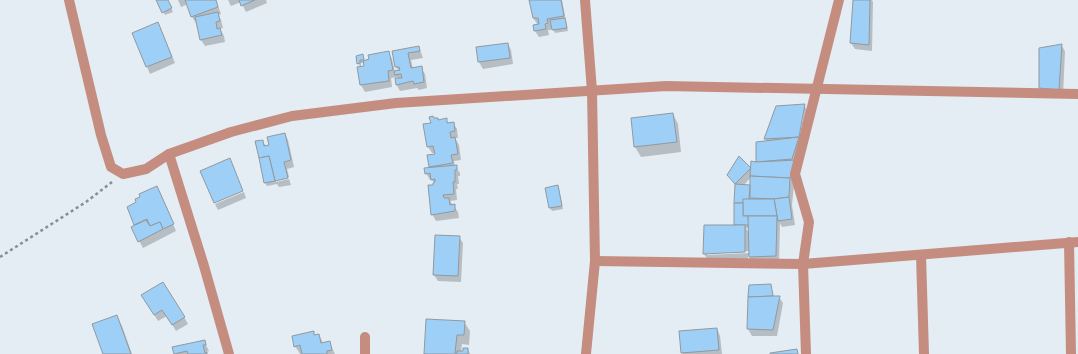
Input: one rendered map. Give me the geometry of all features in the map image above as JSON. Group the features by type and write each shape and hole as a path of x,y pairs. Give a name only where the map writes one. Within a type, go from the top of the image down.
{"street":[{"path":"69,0 103,142 111,168 123,174 146,169 169,154 231,132 292,116 396,103 666,86 1078,94"},
{"path":"584,0 592,91 595,260 586,354"},
{"path":"806,354 803,264 809,222 795,174 839,0"},
{"path":"169,154 204,266 229,354"},
{"path":"595,260 803,264 1073,242 1071,354"},
{"path":"921,254 924,354"},
{"path":"365,337 365,354"}],"path":[{"path":"0,257 86,202 123,174"}],"building":[{"path":"156,0 168,0 172,8 162,13"},
{"path":"185,0 216,0 218,7 191,17"},
{"path":"239,0 255,0 241,6"},
{"path":"529,0 561,0 564,16 547,19 548,23 545,24 546,29 534,31 533,25 539,24 538,18 533,18"},
{"path":"853,0 870,0 869,45 850,43"},
{"path":"218,12 220,21 216,22 217,29 220,28 222,35 200,40 195,17"},
{"path":"565,18 567,28 552,30 550,20"},
{"path":"158,22 172,57 146,67 132,33"},
{"path":"508,43 510,58 478,62 476,47"},
{"path":"1062,44 1059,90 1039,88 1039,48"},
{"path":"419,46 420,51 408,53 411,68 422,66 424,82 414,84 413,81 396,85 395,78 402,78 401,74 395,75 394,71 400,70 399,67 395,67 392,51"},
{"path":"389,51 393,70 388,71 389,81 360,85 357,67 364,66 363,61 369,59 368,55"},
{"path":"363,54 364,60 360,60 360,63 357,64 356,56"},
{"path":"805,104 799,137 764,139 776,106"},
{"path":"673,113 677,142 634,147 631,118"},
{"path":"433,116 434,118 438,118 438,120 447,118 447,123 454,122 455,131 450,132 451,138 455,137 458,154 451,155 453,163 429,167 427,155 435,154 433,146 427,147 423,124 431,123 429,117"},
{"path":"285,133 291,160 284,162 288,178 275,181 269,156 259,158 255,141 263,140 264,146 269,145 267,137"},
{"path":"799,137 792,159 756,162 756,142"},
{"path":"269,156 275,181 264,183 259,158"},
{"path":"739,156 751,168 735,184 727,175"},
{"path":"230,158 243,191 214,203 200,171"},
{"path":"796,160 790,178 750,176 751,161"},
{"path":"457,165 457,170 455,170 455,182 453,182 454,194 443,195 444,198 449,198 450,205 455,204 455,211 431,215 428,185 433,185 435,179 431,180 430,173 425,174 424,168"},
{"path":"750,176 790,178 789,197 774,199 750,198"},
{"path":"735,184 750,185 749,199 743,203 734,203"},
{"path":"558,185 562,206 549,208 545,188"},
{"path":"157,186 174,224 163,229 160,222 150,226 147,219 134,225 127,207 136,202 135,199 140,197 139,194"},
{"path":"789,197 792,219 778,221 774,199"},
{"path":"743,199 774,199 777,216 743,216"},
{"path":"734,203 743,203 743,216 748,216 749,225 734,225"},
{"path":"748,216 777,216 776,256 749,257"},
{"path":"146,220 150,226 160,222 163,229 138,242 131,227"},
{"path":"704,225 745,225 745,252 703,254"},
{"path":"435,235 460,236 458,276 433,275"},
{"path":"163,282 185,317 172,325 162,310 154,315 141,295"},
{"path":"771,284 773,296 748,297 749,285"},
{"path":"780,296 773,330 747,329 748,297"},
{"path":"117,315 131,354 103,354 92,324"},
{"path":"426,319 465,321 464,335 457,335 455,353 457,353 457,351 463,351 463,348 468,348 468,354 424,354"},
{"path":"717,328 719,350 681,353 679,331"},
{"path":"314,331 314,335 319,334 321,343 330,341 332,350 327,351 327,354 302,354 300,345 294,347 292,336"},
{"path":"205,340 206,345 203,345 205,353 207,352 207,354 188,354 187,351 174,354 172,347"},
{"path":"797,349 798,354 770,354 770,353"}]}
